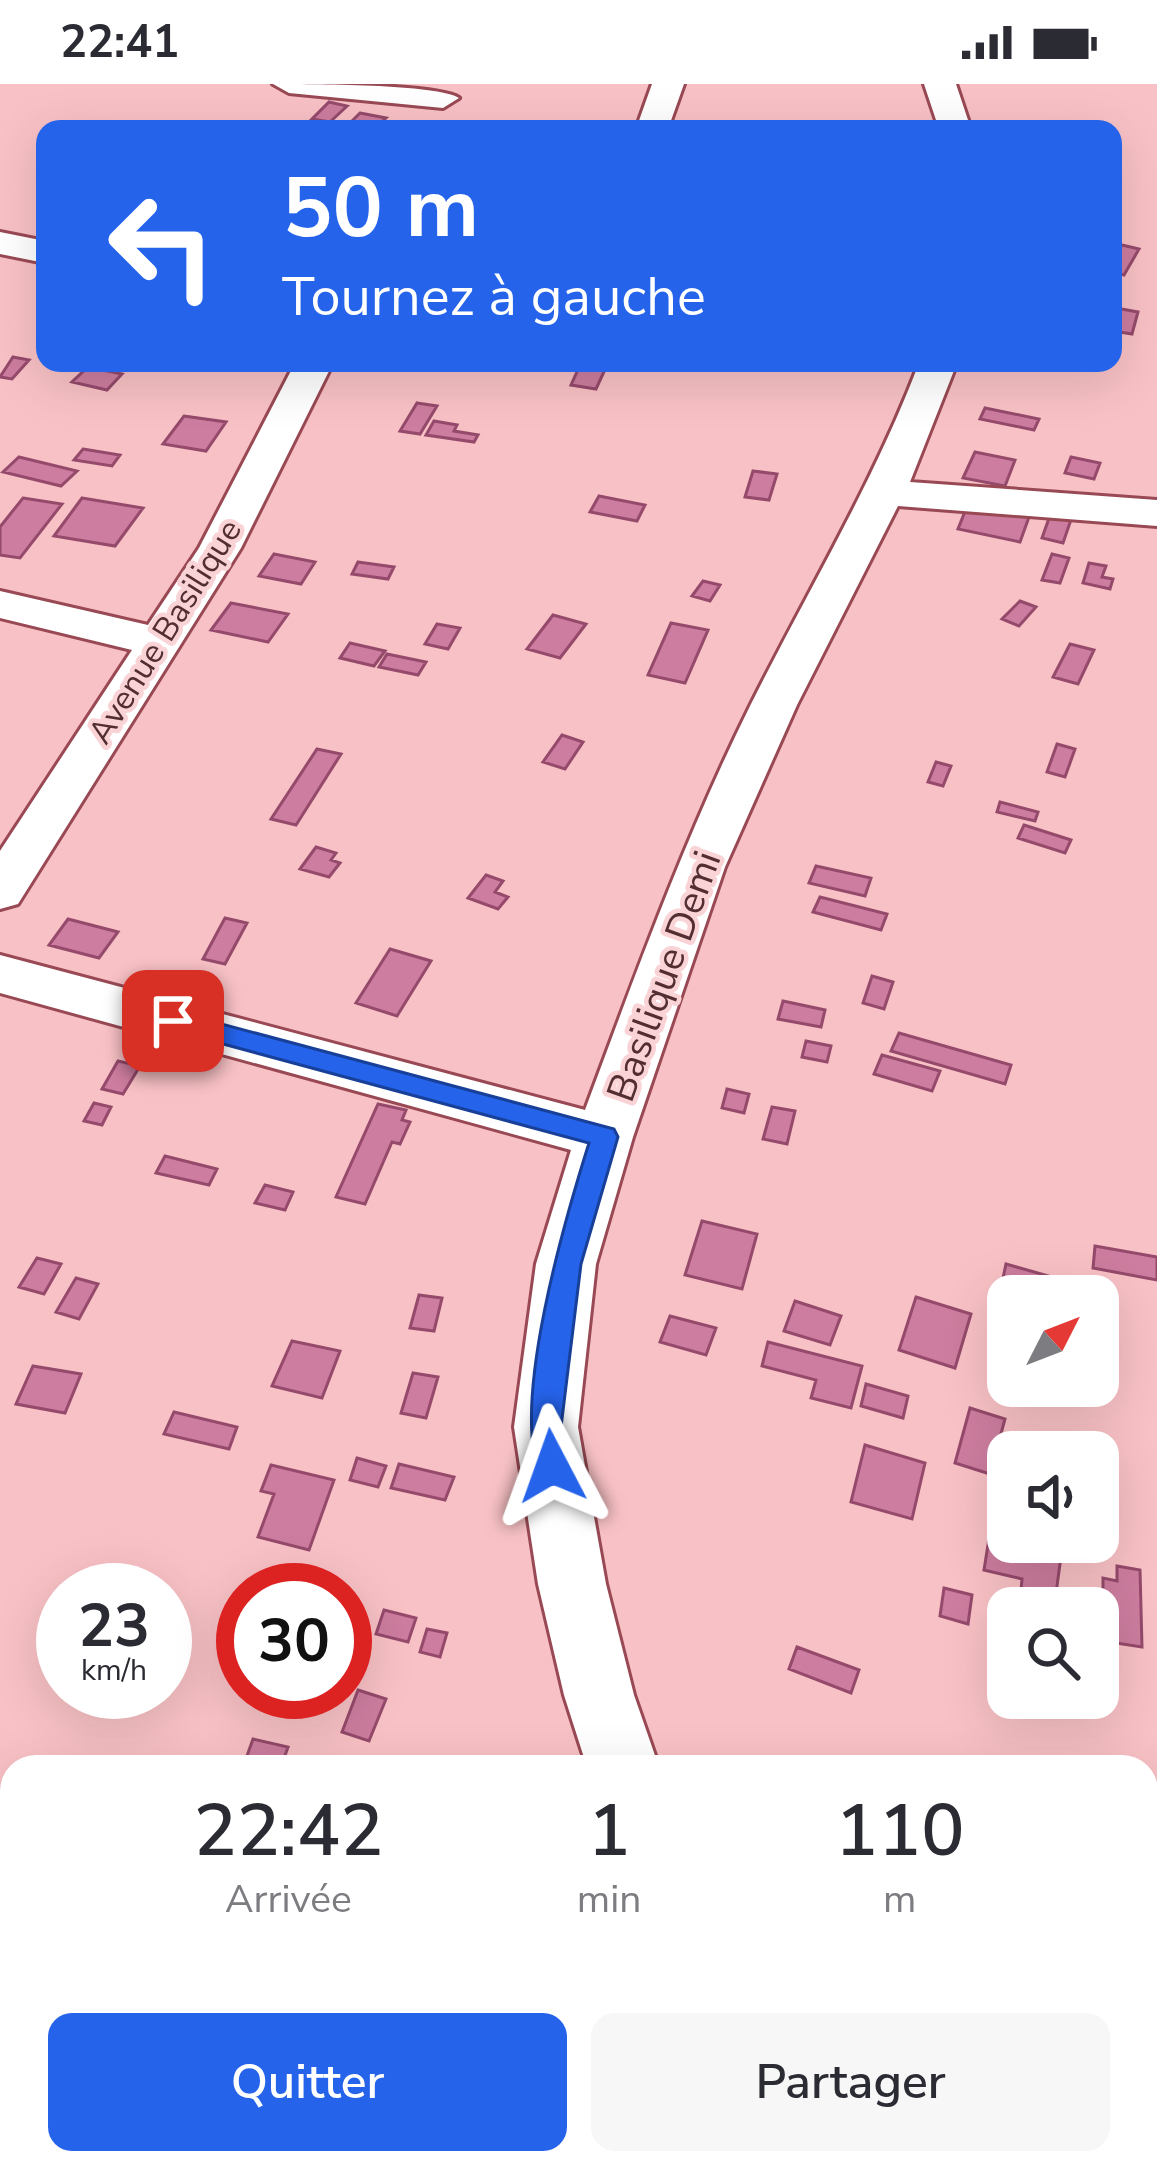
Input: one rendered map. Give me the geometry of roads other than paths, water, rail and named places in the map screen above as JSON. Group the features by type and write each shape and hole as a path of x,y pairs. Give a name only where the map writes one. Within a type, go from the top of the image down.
{"street":[{"path":"289,84 442,104"},
{"path":"655,120 668,84"},
{"path":"940,84 952,120"},
{"path":"0,243 36,250"},
{"name":"Avenue Basilique","path":"0,891 220,548 309,372"},
{"name":"Basilique Demi","path":"619,1755 572,1584 546,1427 566,1264 604,1137 700,867 774,705 886,493 934,372"},
{"path":"886,493 1157,513"},
{"path":"0,604 82,627 162,641"},
{"path":"0,974 604,1137"}]}
